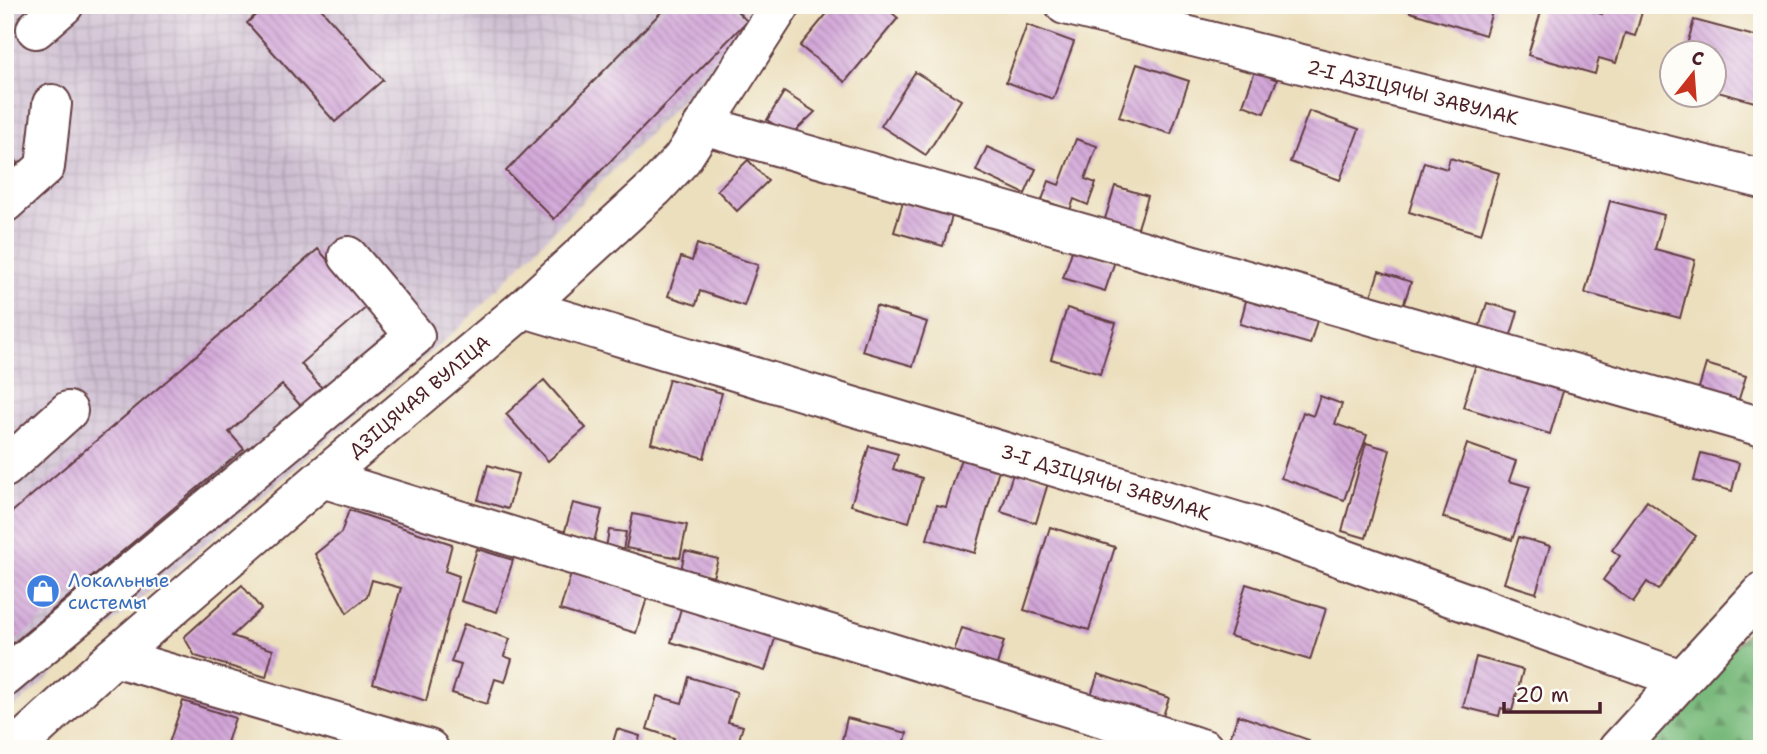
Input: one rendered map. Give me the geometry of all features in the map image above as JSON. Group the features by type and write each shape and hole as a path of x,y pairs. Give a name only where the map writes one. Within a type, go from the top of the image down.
{"street":[{"name":"ДЗІЦЯЧАЯ ВУЛІЦА","path":"14,749 114,657 524,308 655,188 682,159 781,5"},
{"name":"2-І ДЗІЦЯЧЫ ЗАВУЛАК","path":"1065,5 1762,179"},
{"path":"5,203 45,167 52,104"},
{"path":"703,125 1762,427"},
{"path":"5,677 415,335 348,256"},
{"name":"3-І ДЗІЦЯЧЫ ЗАВУЛАК","path":"524,308 1249,525 1681,679"},
{"path":"5,468 68,411"},
{"path":"322,478 1204,749"},
{"path":"1618,749 1762,592"},
{"path":"114,657 429,749"}],"shaded area":[{"path":"5,5 743,5 754,22 742,38 459,328 5,715"}],"green space":[{"path":"1762,617 1762,749 1638,749"}],"building":[{"path":"266,5 318,5 383,80 335,122 247,23"},
{"path":"668,5 731,5 747,21 554,219 506,171"},
{"path":"834,5 883,5 898,18 845,82 800,46"},
{"path":"1412,5 1494,5 1485,35 1410,12"},
{"path":"1543,5 1572,5 1602,14 1605,5 1644,5 1635,36 1625,33 1616,63 1599,58 1595,74 1528,55"},
{"path":"1694,20 1762,38 1762,104 1728,95 1728,38 1689,38"},
{"path":"1027,25 1074,42 1053,99 1006,82"},
{"path":"1137,64 1189,81 1171,134 1119,117"},
{"path":"1255,71 1277,80 1264,113 1243,105"},
{"path":"915,72 961,100 926,155 881,126"},
{"path":"784,92 815,112 791,135 767,120"},
{"path":"1309,111 1359,129 1340,180 1290,162"},
{"path":"1076,139 1097,146 1085,179 1096,183 1088,205 1074,199 1070,210 1042,200 1049,181 1059,185"},
{"path":"987,147 1036,169 1025,194 976,171"},
{"path":"5,148 18,163 5,174"},
{"path":"1450,158 1499,173 1481,234 1409,212 1424,162 1447,169"},
{"path":"748,160 768,181 737,211 717,190"},
{"path":"1115,186 1148,196 1137,231 1104,222"},
{"path":"1610,201 1664,215 1655,249 1695,260 1680,318 1585,293"},
{"path":"903,202 952,216 943,246 894,232"},
{"path":"697,244 758,265 744,306 700,291 696,305 668,296 681,257 692,261"},
{"path":"1073,248 1115,261 1105,291 1063,278"},
{"path":"318,249 368,306 301,364 322,388 301,406 282,385 229,432 244,449 5,650 5,518"},
{"path":"1379,271 1411,282 1403,306 1371,296"},
{"path":"1247,297 1318,317 1310,344 1240,324"},
{"path":"1487,303 1518,312 1509,341 1478,331"},
{"path":"876,306 927,322 913,366 862,351"},
{"path":"1067,308 1116,323 1100,374 1051,359"},
{"path":"1477,361 1564,388 1550,434 1463,407"},
{"path":"1706,364 1746,376 1738,402 1698,391"},
{"path":"669,379 722,393 704,458 651,443"},
{"path":"544,380 586,428 548,461 506,414"},
{"path":"1320,396 1342,404 1335,424 1367,435 1344,500 1281,478 1303,412 1313,416"},
{"path":"1366,443 1390,450 1366,538 1342,531"},
{"path":"1467,444 1516,461 1509,481 1530,487 1512,540 1443,517"},
{"path":"869,446 898,454 893,469 922,478 909,522 851,505"},
{"path":"1701,453 1739,463 1732,491 1694,481"},
{"path":"961,458 999,469 975,553 927,539 937,505 946,507"},
{"path":"488,465 518,474 508,509 478,500"},
{"path":"1014,470 1049,480 1036,523 1001,512"},
{"path":"1647,501 1696,536 1658,590 1647,582 1633,602 1603,580 1620,556 1612,550"},
{"path":"573,503 602,510 594,542 564,534"},
{"path":"349,510 452,544 445,571 459,576 426,701 373,683 401,588 372,580 367,597 347,613 315,554 341,533"},
{"path":"633,514 687,525 680,558 626,548"},
{"path":"1050,527 1115,547 1089,630 1024,610"},
{"path":"609,530 626,532 623,551 606,548"},
{"path":"1519,537 1550,546 1536,593 1504,583"},
{"path":"477,549 513,560 497,612 461,601"},
{"path":"685,551 718,559 713,577 681,570"},
{"path":"572,571 648,595 636,633 560,610"},
{"path":"1246,584 1326,609 1310,660 1230,636"},
{"path":"242,585 261,609 232,636 273,650 266,677 195,656 184,637"},
{"path":"683,602 777,632 765,671 671,642"},
{"path":"464,624 510,639 504,656 512,659 505,682 495,679 487,704 452,693 461,665 451,662"},
{"path":"962,628 1004,641 996,668 953,655"},
{"path":"1476,657 1523,670 1512,711 1501,708 1499,716 1463,707"},
{"path":"1098,674 1169,698 1162,719 1091,695"},
{"path":"689,677 737,692 728,722 743,726 736,749 723,745 722,749 683,749 672,745 674,738 647,729 657,696 682,703"},
{"path":"183,701 235,718 225,749 167,749"},
{"path":"1238,715 1309,740 1306,749 1241,749 1228,744"},
{"path":"847,718 907,733 903,749 840,749"},
{"path":"617,729 640,736 637,749 611,749"}],"place":[{"name":"Локальные системы","path":"43,591"}]}
